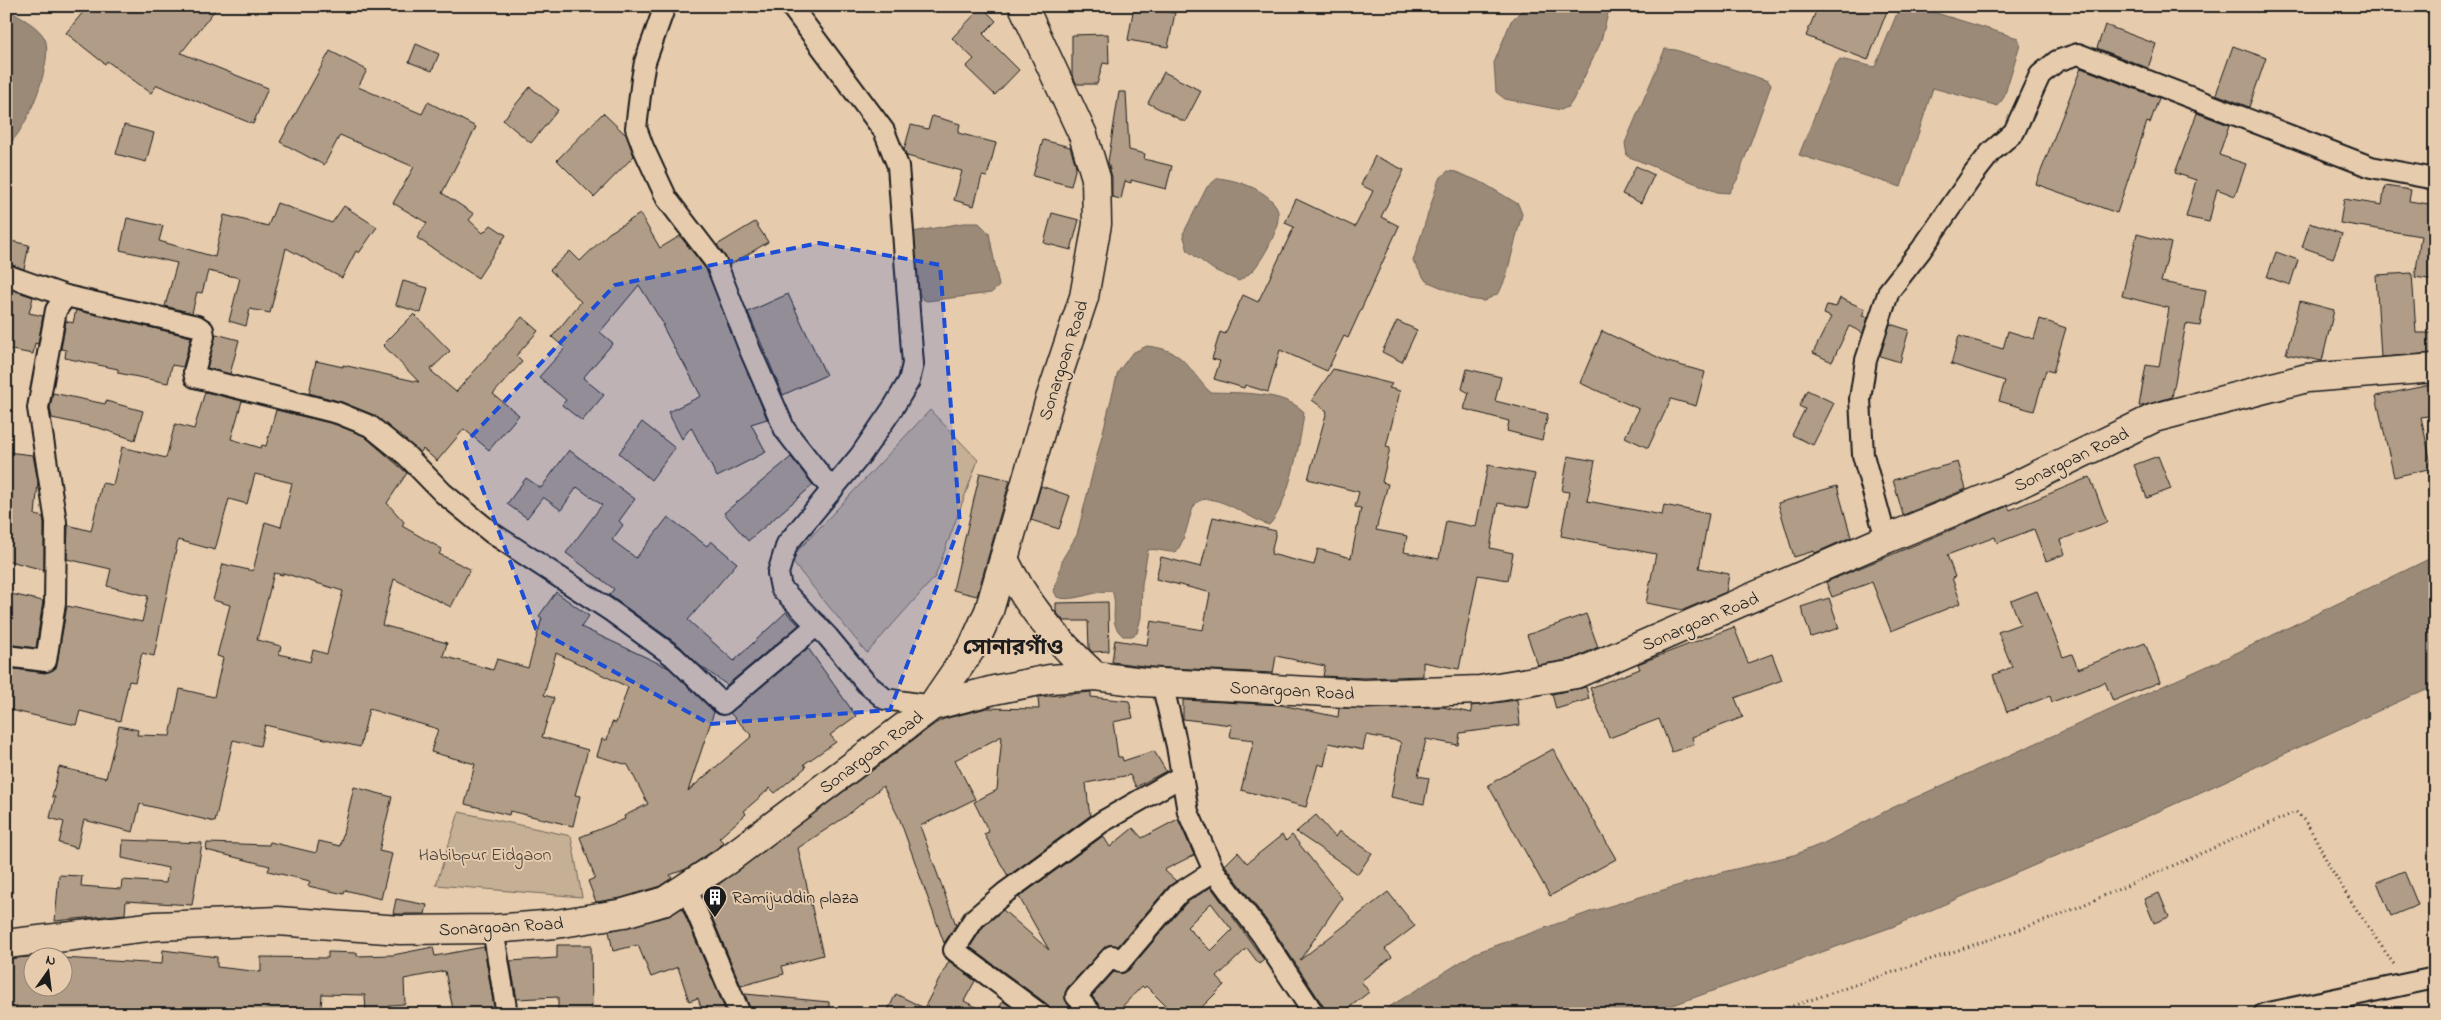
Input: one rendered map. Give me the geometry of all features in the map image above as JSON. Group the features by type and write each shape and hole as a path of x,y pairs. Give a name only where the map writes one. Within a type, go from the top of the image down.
{"main road":[{"name":"Sonargoan Road","path":"6,944 156,926 278,921 400,930 493,930 556,924 624,913 665,901 726,861 932,706 973,646 989,611 1049,402 1072,339 1084,297 1097,224 1096,178 1083,135 1023,6"},
{"name":"Sonargoan Road","path":"932,706 1050,678 1095,676 1162,683 1364,694 1480,690 1576,674 1736,606 1886,539 2011,488 2154,418 2307,378 2435,368"},
{"path":"1004,559 1014,581 1067,650 1095,676"}],"street":[{"path":"665,6 645,62 636,128 667,198 716,263 750,350 785,430 832,490"},
{"path":"791,6 884,131 898,166 913,364 909,381 894,408 860,456 787,544 778,573 781,588 817,625 866,683 885,699 932,706"},
{"path":"1886,539 1863,455 1860,399 1866,360 1876,325 1889,291 1921,250 1991,152 2014,132 2040,75 2057,61 2078,54 2371,167 2435,179"},
{"path":"6,275 66,296 197,326 203,330 204,336 194,372 195,377 338,413 370,426 407,456 444,493 492,533 611,611 673,656 723,704 817,625"},
{"path":"6,656 46,662 53,618 56,522 38,408 56,310 66,296"},
{"path":"1162,683 1188,812 1214,871 1262,935 1314,1014"},
{"path":"1040,1014 954,950 974,919 1006,892 1102,822 1182,776"},
{"path":"1089,1014 1090,1012 1076,996 1099,969 1112,956 1120,962 1178,894 1214,871"},
{"path":"686,887 740,1014"},
{"path":"493,930 507,1014"},
{"path":"2264,1014 2435,978"}],"path":[{"path":"1769,1014 2053,918 2296,812 2308,823 2314,840 2333,872 2407,983"}],"highlighted area":[{"path":"819,243 940,265 960,525 890,710 710,724 536,629 465,443 615,285"}],"green space":[{"path":"930,410 978,460 935,577 867,653 790,559"},
{"name":"Habibpur Eidgaon","path":"459,812 571,836 582,897 436,885"}],"shaded area":[{"path":"1526,6 1610,6 1600,44 1573,100 1569,106 1561,110 1505,99 1496,92 1494,63 1511,21"},
{"path":"1900,6 1913,6 2018,38 2020,44 2004,97 1998,106 1933,88 1901,187 1799,155 1834,67 1840,59 1875,67"},
{"path":"6,9 38,30 45,39 47,49 42,79 30,113 14,139 6,146"},
{"path":"1665,49 1676,50 1768,81 1771,85 1737,180 1729,193 1717,192 1627,156 1625,143"},
{"path":"1448,171 1456,172 1483,183 1518,204 1522,214 1506,277 1499,293 1484,301 1469,299 1426,281 1413,261 1439,179"},
{"path":"1218,178 1242,183 1258,190 1271,200 1276,206 1278,213 1276,230 1268,248 1254,269 1239,281 1214,270 1188,251 1183,234 1207,187"},
{"path":"963,223 979,223 989,233 999,286 991,293 927,301 922,299 916,286 913,232"},
{"path":"1147,346 1160,348 1178,356 1210,392 1260,394 1285,400 1304,412 1297,455 1288,488 1276,516 1269,525 1229,505 1207,499 1199,501 1193,508 1184,536 1176,552 1148,550 1142,584 1141,617 1137,633 1132,636 1123,636 1118,631 1114,621 1114,597 1112,591 1063,598 1057,597 1054,591 1063,558 1077,535 1118,372 1132,353"},
{"path":"2435,556 2435,685 2155,813 1892,927 1648,1014 1378,1014 1475,953 1590,912 1723,872 1794,855 1824,843 1892,808 2232,655"},
{"path":"1252,1010 1264,1014 1229,1014 1232,1011"}],"building":[{"path":"88,6 218,6 181,53 268,88 253,124 157,85 151,93 107,61 105,64 66,33"},
{"path":"1134,6 1175,13 1168,47 1128,40"},
{"path":"1818,6 1889,6 1868,60 1806,36"},
{"path":"982,7 996,21 983,34 1019,70 995,95 966,67 974,59 952,38"},
{"path":"2105,25 2156,44 2148,68 2097,48"},
{"path":"1108,34 1109,64 1103,63 1097,84 1077,84 1072,75 1072,35"},
{"path":"416,44 439,54 432,71 409,62"},
{"path":"2233,46 2266,58 2249,107 2216,94"},
{"path":"330,51 367,70 358,87 422,114 428,102 476,127 442,193 474,214 469,220 483,233 491,225 506,235 478,278 417,238 427,223 393,203 414,167 340,135 324,165 280,142"},
{"path":"2081,68 2159,98 2150,123 2147,122 2117,213 2036,184"},
{"path":"1164,72 1201,91 1185,122 1148,103"},
{"path":"530,87 558,110 531,143 503,120"},
{"path":"1119,92 1126,92 1129,150 1145,154 1144,159 1172,166 1166,189 1131,180 1131,183 1125,181 1121,199 1112,197 1112,177 1108,162"},
{"path":"603,113 626,135 634,156 594,197 557,160"},
{"path":"2197,113 2229,125 2219,155 2246,164 2235,196 2217,189 2209,222 2186,217 2196,180 2175,173"},
{"path":"932,116 960,124 958,133 996,143 987,177 982,176 974,206 954,200 962,171 907,156 904,150 911,125 928,129"},
{"path":"124,125 154,133 146,162 116,154"},
{"path":"1043,140 1070,147 1076,166 1071,186 1033,176"},
{"path":"1375,156 1404,170 1381,217 1399,226 1348,338 1344,336 1327,371 1280,350 1268,392 1245,385 1244,388 1214,379 1220,361 1212,359 1220,332 1225,334 1243,295 1258,302 1294,227 1285,223 1296,199 1355,227 1373,191 1361,185"},
{"path":"1636,166 1654,175 1641,203 1622,194"},
{"path":"2385,186 2411,190 2409,201 2435,205 2435,280 2415,277 2421,236 2340,223 2344,199 2382,205"},
{"path":"277,203 332,223 344,206 377,227 359,253 356,251 342,278 286,248 270,313 250,309 246,326 229,321 240,278 208,271 202,293 197,292 192,313 165,306 177,263 120,250 127,218 163,226 159,241 215,257 224,215 268,226"},
{"path":"1052,213 1079,220 1071,250 1044,243"},
{"path":"640,214 660,248 680,236 706,269 767,419 751,424 766,452 717,477 691,427 682,439 668,412 701,396 662,325 664,325 639,285 600,332 613,343 583,378 604,395 582,421 562,405 566,400 539,377 565,348 552,337 581,302 550,270 570,251 580,261 609,233"},
{"path":"755,222 768,242 730,265 717,245"},
{"path":"2310,223 2342,234 2333,258 2302,247"},
{"path":"2137,234 2171,243 2161,282 2206,290 2200,326 2186,324 2172,397 2142,406 2139,406 2146,365 2159,367 2169,308 2122,296"},
{"path":"6,240 29,245 24,269 6,263"},
{"path":"2276,252 2298,260 2290,285 2267,277"},
{"path":"2412,273 2416,333 2435,333 2435,353 2381,357 2376,275"},
{"path":"403,281 428,288 421,313 396,305"},
{"path":"6,288 33,297 29,313 43,316 38,344 35,343 33,354 7,349 10,337 6,336"},
{"path":"788,294 826,375 783,395 748,312"},
{"path":"1840,298 1865,309 1862,316 1868,317 1863,333 1849,326 1832,362 1813,353 1831,317 1824,314 1827,305 1836,307"},
{"path":"2300,301 2334,310 2322,361 2286,354"},
{"path":"76,310 191,337 183,367 172,365 168,383 118,373 118,369 65,358 66,350 61,349 66,321 73,323"},
{"path":"414,314 450,351 430,370 456,392 522,317 538,331 516,356 522,362 493,394 519,415 489,450 464,429 437,461 423,449 420,453 374,415 342,402 309,393 316,361 419,382 383,345"},
{"path":"2040,319 2066,328 2053,372 2046,370 2034,411 1999,401 2005,381 1951,364 1959,336 2003,349 2008,331 2034,339"},
{"path":"1397,321 1417,330 1402,362 1382,352"},
{"path":"1890,324 1909,330 1900,362 1880,356"},
{"path":"1602,331 1668,362 1705,372 1696,406 1671,399 1648,448 1625,437 1639,409 1580,383"},
{"path":"216,334 239,340 230,374 207,368"},
{"path":"1333,369 1392,384 1389,388 1400,391 1386,447 1390,448 1382,482 1388,484 1376,530 1407,536 1404,552 1439,559 1446,521 1476,527 1488,465 1535,474 1528,508 1498,503 1490,548 1513,553 1508,580 1478,575 1459,669 1423,662 1423,676 1364,678 1323,676 1325,666 1276,656 1273,673 1152,667 1112,662 1115,640 1147,645 1151,621 1203,630 1210,594 1156,579 1161,557 1201,567 1213,517 1276,531 1271,554 1314,565 1318,549 1351,558 1361,508 1355,507 1359,492 1308,479 1327,411 1312,400"},
{"path":"1467,369 1501,377 1495,401 1548,414 1542,440 1507,431 1509,421 1464,409 1469,393 1462,389"},
{"path":"2435,384 2435,415 2421,417 2432,468 2394,477 2376,396"},
{"path":"1807,390 1834,403 1813,445 1792,435 1805,409 1799,406"},
{"path":"205,392 242,401 231,439 261,448 262,445 266,446 276,410 334,424 364,436 407,473 387,503 404,522 402,526 442,549 439,554 470,569 451,607 394,579 382,625 447,643 443,656 493,670 497,659 528,668 542,618 539,616 556,592 589,616 581,627 669,668 714,712 688,791 752,736 730,713 808,648 856,716 830,735 836,742 804,764 806,767 775,793 770,788 744,811 746,814 719,838 724,843 686,869 670,875 672,878 658,887 621,898 596,902 588,881 595,878 580,837 625,819 624,816 648,804 628,765 597,756 602,739 607,740 612,722 616,723 628,687 556,653 544,695 554,698 542,737 588,750 575,795 580,796 573,826 510,811 509,815 465,804 475,764 431,752 438,729 369,709 360,747 265,725 260,746 233,740 215,822 140,804 133,832 84,820 77,848 59,843 64,822 50,818 55,797 52,797 59,767 106,778 119,726 138,730 137,735 170,736 180,689 214,697 223,658 217,656 230,605 213,600 223,564 253,571 265,522 281,527 292,483 255,474 247,504 229,499 215,550 178,540 154,656 142,653 135,682 129,681 120,721 80,711 76,725 6,709 6,668 45,673 56,668 67,606 142,622 148,596 107,586 111,569 67,559 68,525 91,531 102,483 113,485 122,447 166,458 175,424 194,429","holes":["274,573 283,575 283,573 343,591 327,654 313,650 310,662 279,654 281,646 257,640"]},
{"path":"53,393 105,404 106,401 143,411 135,440 99,428 52,418 50,408"},
{"path":"642,422 675,448 651,480 619,453"},
{"path":"569,450 635,499 619,521 623,525 612,540 636,558 668,517 707,546 711,541 737,563 688,620 734,661 786,612 799,625 727,685 699,665 680,646 609,595 614,589 566,553 602,505 577,487 561,510 543,497 527,518 507,504 526,478 541,488"},
{"path":"6,452 33,455 38,482 35,515 43,517 44,523 44,570 6,560"},
{"path":"1568,456 1595,461 1587,501 1662,515 1664,505 1709,514 1699,568 1729,574 1726,592 1683,610 1646,603 1656,554 1561,536 1569,492 1562,491"},
{"path":"2158,456 2171,489 2147,498 2134,465"},
{"path":"791,457 813,485 748,541 724,513"},
{"path":"1958,462 1966,489 1903,515 1893,480"},
{"path":"980,473 1010,480 977,596 953,590"},
{"path":"2090,477 2107,522 2060,540 2065,554 2046,561 2034,529 1997,543 1995,537 1947,555 1955,577 1952,578 1961,603 1891,631 1872,582 1832,597 1826,582 2008,506 2010,510"},
{"path":"1041,486 1070,496 1059,529 1031,520"},
{"path":"1837,486 1851,537 1815,553 1814,551 1794,557 1778,503"},
{"path":"2037,591 2063,657 2072,654 2078,669 2145,643 2160,682 2113,701 2105,682 2052,702 2050,696 2007,712 1993,675 2012,667 1998,632 2020,624 2011,601"},
{"path":"6,593 43,601 36,648 6,644"},
{"path":"1829,598 1839,628 1811,637 1801,607"},
{"path":"1108,602 1109,651 1092,652 1089,648 1088,621 1064,621 1056,612 1056,603"},
{"path":"1586,614 1598,647 1572,659 1538,665 1527,635"},
{"path":"1734,627 1748,663 1772,654 1782,680 1735,698 1743,717 1692,737 1694,744 1672,752 1659,719 1609,738 1590,688 1640,669 1638,664"},
{"path":"1586,687 1589,699 1556,709 1552,694"},
{"path":"1091,692 1091,697 1129,701 1133,718 1113,722 1118,757 1122,757 1123,761 1154,751 1166,771 1136,787 1130,775 1086,783 1091,815 1008,876 984,834 989,832 974,802 997,790 1002,736 955,760 975,799 920,826 956,925 944,943 900,820 883,786 845,817 798,848 823,955 782,966 784,974 741,986 703,896 719,889 718,885 936,723 944,719 987,708 1039,709 1038,697"},
{"path":"1183,700 1281,705 1338,717 1339,708 1442,707 1472,713 1471,706 1517,700 1520,725 1460,733 1458,745 1426,739 1418,776 1429,778 1424,804 1391,797 1401,744 1399,741 1366,735 1363,750 1329,743 1324,766 1318,764 1306,807 1241,790 1254,740 1230,737 1232,725 1183,719"},
{"path":"1553,749 1616,859 1550,896 1488,785"},
{"path":"354,787 392,797 379,851 392,854 381,899 345,890 344,894 308,886 310,881 268,871 270,866 206,850 207,843 269,845 270,842 316,853 319,841 340,846"},
{"path":"1316,815 1335,837 1339,831 1372,853 1358,874 1296,832"},
{"path":"1178,819 1194,855 1164,870 1176,881 1169,886 1118,946 1108,945 1104,948 1067,988 1065,999 1076,1014 1052,1014 1047,1004 970,947 983,927 1003,910 1049,950 1019,897 1103,836 1110,847 1133,828 1142,838"},
{"path":"1282,835 1286,841 1292,835 1342,898 1300,960 1388,892 1415,926 1385,949 1392,957 1361,981 1369,992 1341,1014 1326,1014 1324,1007 1272,928 1225,865 1238,852 1247,863"},
{"path":"123,840 202,843 192,905 126,901 125,914 55,921 59,875 82,876 81,886 121,889 122,880 166,883 168,868 122,858"},
{"path":"2404,871 2418,905 2391,916 2377,882"},
{"path":"1211,887 1264,960 1259,964 1247,948 1217,977 1224,985 1195,1014 1174,1014 1146,986 1144,988 1142,986 1115,1014 1107,1014 1092,996 1114,972 1124,973 1129,970 1186,903","holes":["1211,903 1232,930 1211,951 1187,927"]},
{"path":"2159,893 2169,917 2154,923 2144,899"},
{"path":"396,899 427,905 425,914 393,914"},
{"path":"682,908 727,1014 703,1014 698,998 689,1001 678,967 651,977 638,945 613,951 609,931 669,916"},
{"path":"557,945 591,945 592,1014 558,1014 558,997 517,999 510,961 557,958"},
{"path":"433,947 435,956 484,947 495,1014 454,1014 445,971 404,979 405,1004 390,1005 390,1014 366,1014 365,995 322,994 321,1008 308,1008 308,1014 6,1014 6,959 22,958 22,998 72,998 72,959 162,964 163,950 217,957 217,967 261,972 261,957 328,958 328,952 357,953 357,956 393,955"},
{"path":"949,961 975,981 964,1001 990,1014 886,1014 896,994 924,1008"},
{"path":"745,994 829,1002 829,1014 752,1014"},
{"path":"1003,1001 1020,1014 996,1014"}],"place":[{"name":"Ramijuddin plaza","path":"715,918"}],"district":[{"name":"সোনারগাঁও","path":"1013,646"}]}
